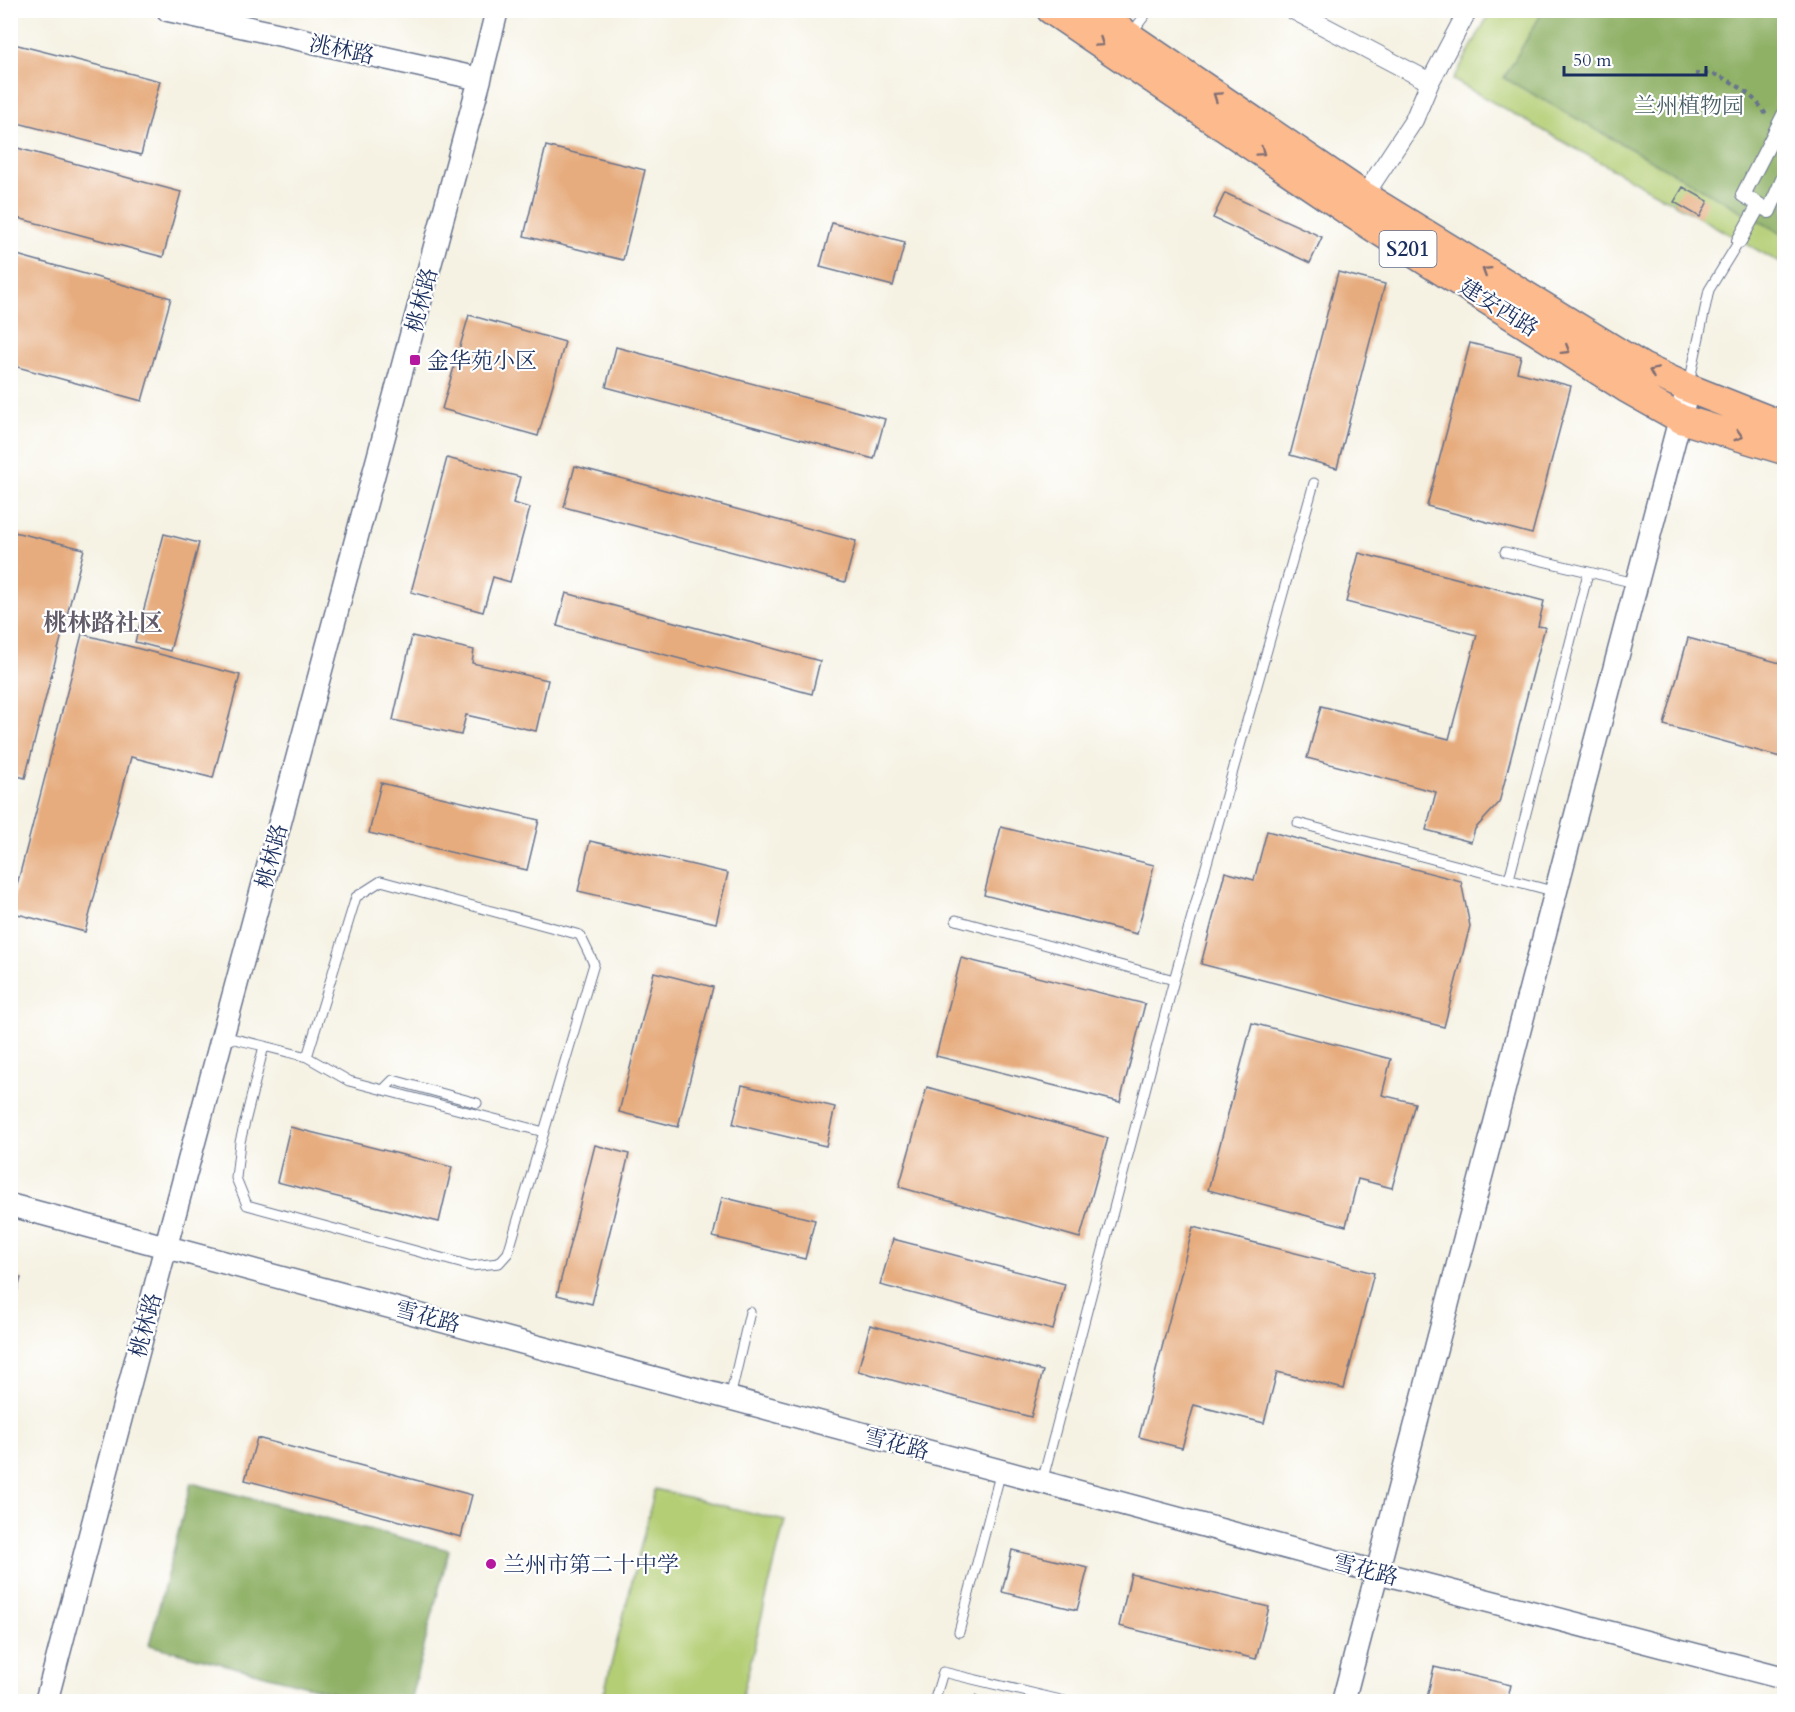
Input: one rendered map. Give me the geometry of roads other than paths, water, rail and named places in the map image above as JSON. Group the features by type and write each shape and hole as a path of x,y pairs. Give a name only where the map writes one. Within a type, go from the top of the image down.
{"main road":[{"name":"建安西路","path":"1051,10 1358,205 1642,367 1688,388 1785,426"},
{"name":"建安西路","path":"1091,10 1358,205 1616,382 1681,418 1785,450"}],"street":[{"name":"洮林路","path":"168,10 480,79"},
{"name":"桃林路","path":"46,1701 497,10"},
{"path":"1293,10 1430,82"},
{"path":"1358,205 1414,120 1430,82 1468,10"},
{"path":"1785,115 1743,195 1769,211 1785,177"},
{"path":"1739,241 1759,205"},
{"path":"1343,1701 1688,388"},
{"name":"雪花路","path":"10,1205 1377,1572 1785,1678"}],"lane":[{"path":"1129,36 1149,10"},
{"path":"1688,388 1709,290 1739,241"},
{"path":"1042,1482 1174,980 1314,483"},
{"path":"1505,552 1638,584"},
{"path":"1509,879 1588,573"},
{"path":"1298,823 1556,892"},
{"path":"264,1046 240,1142 236,1178 247,1205 471,1266 499,1263 508,1253 594,964 580,935 381,881 356,897 307,1057"},
{"path":"956,920 1174,980"},
{"path":"222,1036 307,1057 349,1081 544,1132"},
{"path":"383,1090 393,1080 477,1104"},
{"path":"730,1398 750,1312"},
{"path":"959,1632 1001,1471"},
{"path":"934,1701 943,1672 1069,1701"}],"place":[{"name":"金华苑小区","path":"415,360"},
{"name":"兰州市第二十中学","path":"491,1564"}],"district":[{"name":"桃林路社区","path":"103,623"}],"park label":[{"name":"兰州植物园","path":"1689,105"}]}
